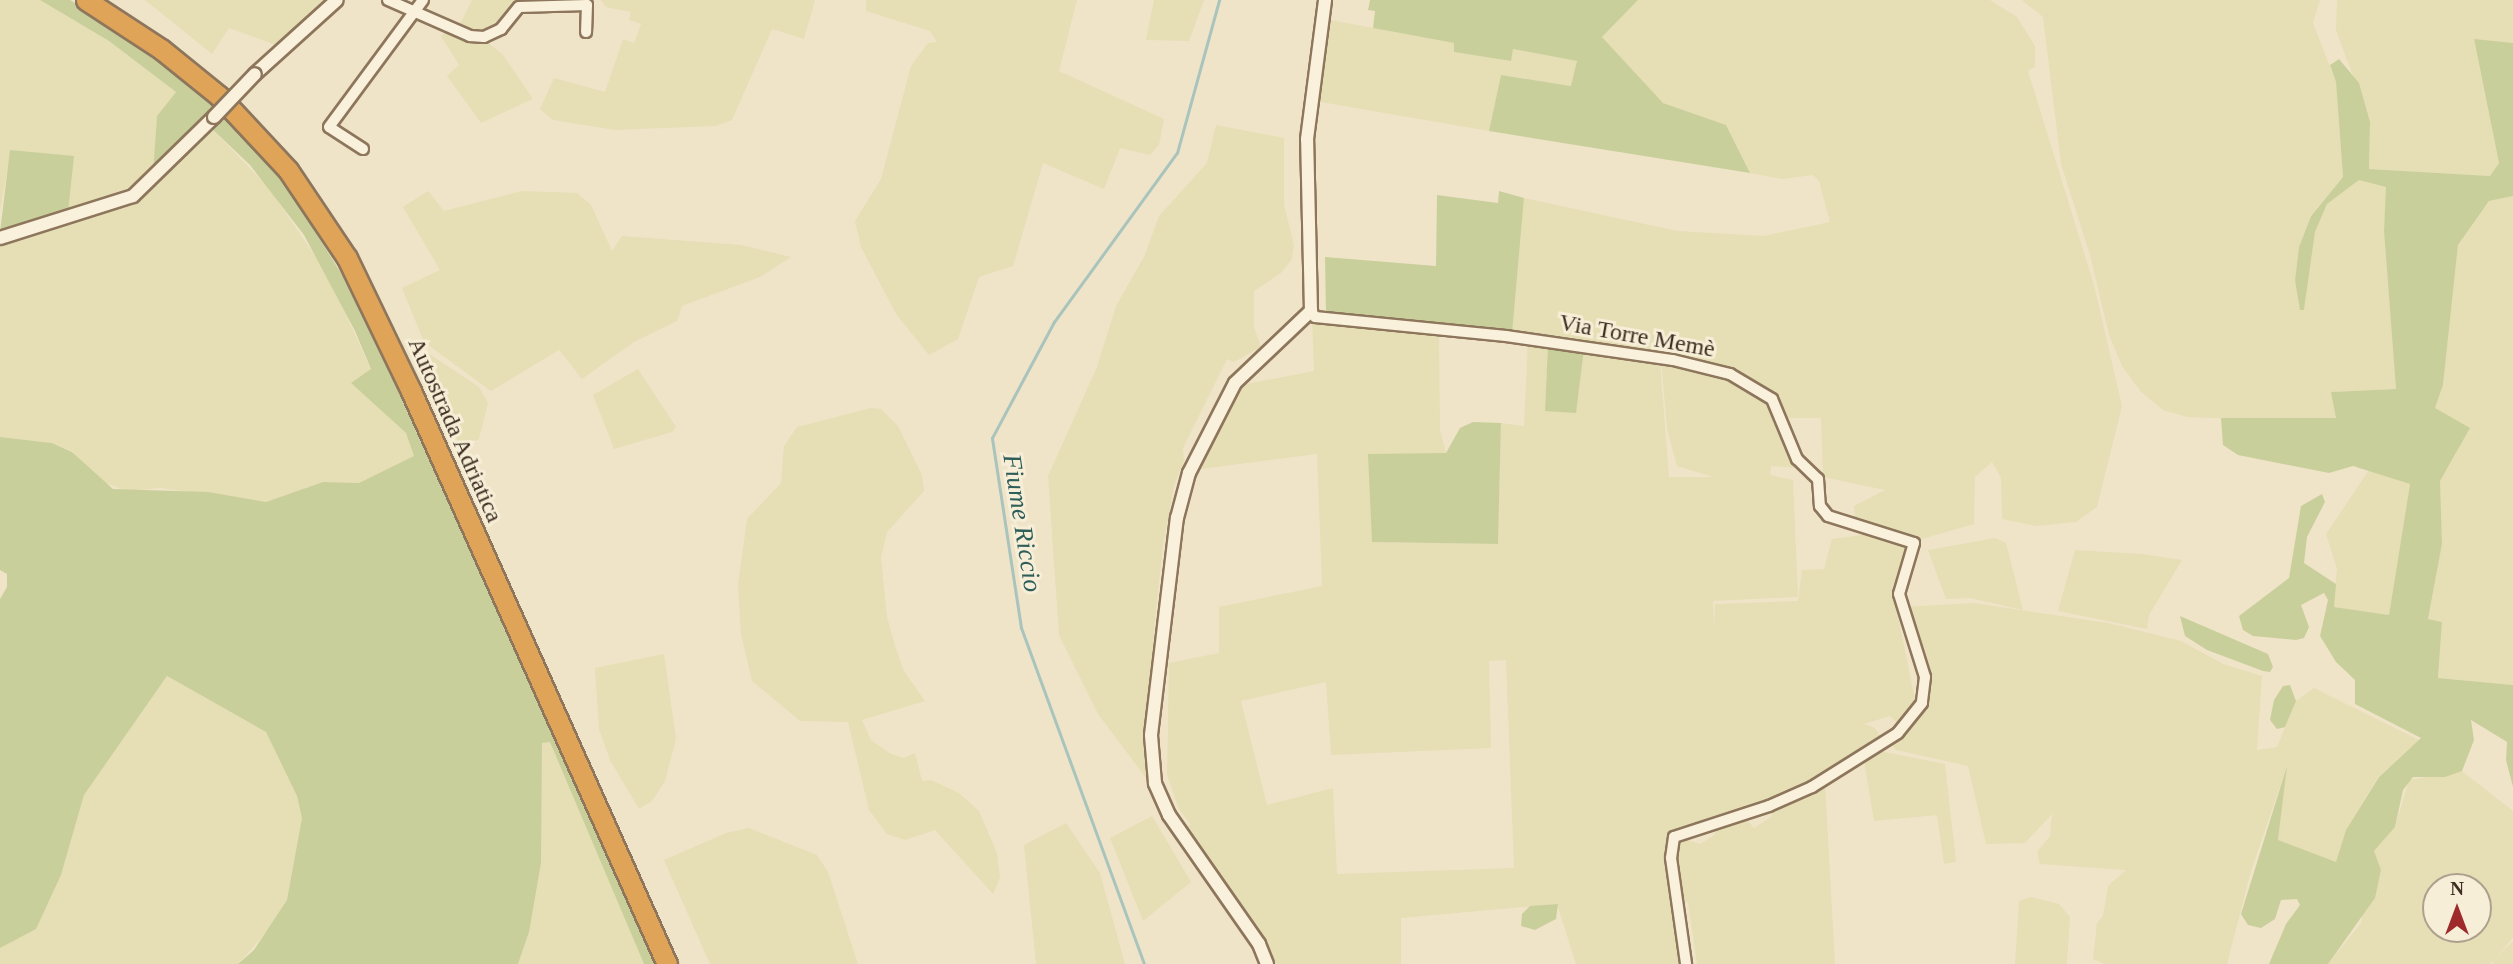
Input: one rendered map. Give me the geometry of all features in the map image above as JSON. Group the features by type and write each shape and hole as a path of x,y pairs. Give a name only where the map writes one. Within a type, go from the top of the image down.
{"highway":[{"name":"Autostrada Adriatica","path":"86,0 200,79 279,160 347,258 417,388"},
{"name":"Autostrada Adriatica","path":"111,0 210,71 295,160 359,255 557,702 680,964"},
{"name":"Autostrada Adriatica","path":"557,702 667,964"}],"street":[{"path":"0,238 133,196 256,74 337,0"},
{"path":"388,0 470,36 484,37 500,29 518,5 587,5 586,32"},
{"path":"363,149 330,127 423,0"},
{"path":"1268,964 1259,944 1165,806 1153,775 1151,735 1177,518 1189,473 1235,383 1311,311 1307,139 1325,0"},
{"name":"Via Torre Memè","path":"1311,311 1315,317 1506,336 1662,358 1730,374 1772,399 1797,459 1818,479 1820,506 1828,516 1914,543 1899,594 1926,677 1922,703 1898,733 1812,786 1769,806 1674,836 1671,858 1686,964"}],"shaded area":[{"path":"0,0 40,0 109,41 176,92 157,116 153,172 140,183 68,212 11,150 0,211"},
{"path":"145,0 326,0 276,45 229,28 212,54"},
{"path":"472,0 517,0 503,22 485,34 458,28"},
{"path":"601,0 815,0 804,39 772,29 732,120 716,126 615,130 553,120 540,109 554,78 605,92 623,39 634,43 641,24 629,20 631,12 606,7"},
{"path":"866,0 1077,0 1059,71 1164,119 1159,145 1150,155 1120,148 1104,189 1043,163 1013,266 979,277 958,339 929,355 896,314 861,247 855,221 881,179 911,66 928,43 937,42 930,31 866,11"},
{"path":"1154,0 1204,0 1189,41 1146,40"},
{"path":"1638,0 1990,0 2017,17 2035,46 2035,67 2028,71 2094,285 2122,406 2097,507 2076,522 2036,526 2002,519 2001,478 1992,462 1975,477 1974,524 1918,540 1855,522 1854,506 1885,490 1823,477 1821,418 1782,418 1771,395 1725,370 1512,334 1524,198 1677,231 1764,236 1830,222 1819,181 1813,175 1782,179 1750,173 1726,125 1663,103 1602,37"},
{"path":"2022,0 2320,0 2313,23 2336,82 2343,177 2311,215 2299,247 2295,280 2304,310 2315,232 2327,204 2359,180 2387,187 2384,231 2396,389 2332,392 2337,418 2286,421 2187,417 2163,410 2141,392 2122,366 2109,335 2090,255 2061,164 2043,17"},
{"path":"2337,0 2513,0 2513,43 2474,40 2499,163 2491,176 2369,169 2370,122 2336,30"},
{"path":"1325,19 1454,43 1454,52 1510,61 1513,49 1577,61 1572,86 1501,75 1489,131 1315,101"},
{"path":"446,32 486,41 503,55 533,99 481,123 447,76 459,65 441,36"},
{"path":"1216,125 1284,138 1284,205 1294,245 1292,259 1281,273 1254,291 1254,327 1261,347 1234,362 1227,359 1183,448 1184,461 1174,486 1163,546 1154,629 1146,778 1098,714 1059,635 1048,476 1097,367 1116,306 1144,257 1159,216 1207,163"},
{"path":"211,128 269,188 328,275 371,370 351,383 406,433 414,456 390,471 359,483 323,482 266,502 160,488 126,491 101,481 72,451 52,443 0,437 0,242 152,186"},
{"path":"428,191 444,211 522,191 577,193 591,205 612,251 622,236 741,245 791,257 760,277 682,306 677,321 634,342 582,379 559,350 491,391 424,342 402,288 440,270 403,207"},
{"path":"2513,196 2513,685 2438,678 2442,622 2428,619 2442,544 2439,481 2456,454 2435,408 2443,385 2458,245 2489,201"},
{"path":"1312,319 1439,330 1440,430 1446,453 1373,542 1498,544 1501,423 1524,426 1528,340 1548,344 1545,411 1584,349 1660,362 1669,477 1713,477 1677,466 1667,429 1661,359 1724,373 1769,398 1797,468 1771,466 1770,475 1793,480 1798,597 1713,601 1714,631 1715,604 1798,601 1802,570 1824,569 1832,539 1869,534 1910,549 1894,597 1917,709 1902,728 1890,716 1864,724 1875,728 1884,742 1767,805 1672,833 1683,964 1576,964 1557,904 1401,918 1401,964 1274,964 1255,928 1185,827 1191,825 1179,809 1167,775 1169,663 1219,653 1219,607 1322,586 1317,454 1193,470 1241,385 1314,371","holes":["1506,660 1514,868 1337,874 1333,788 1267,805 1241,701 1326,682 1331,755 1491,748 1489,661"]},
{"path":"428,353 479,387 488,403 479,439 461,449 419,357"},
{"path":"638,369 676,427 672,432 614,449 593,395"},
{"path":"871,408 881,409 898,426 922,475 924,491 887,532 881,558 887,617 896,649 904,671 925,701 862,720 871,740 891,754 904,758 915,753 922,781 931,780 959,793 979,811 997,853 1000,878 993,894 935,830 905,840 887,834 869,810 848,722 800,721 752,681 741,634 738,585 747,519 781,483 784,446 797,427"},
{"path":"2369,470 2410,484 2389,615 2333,607 2337,569 2326,534"},
{"path":"1995,538 2006,543 2023,610 1970,598 1946,599 1928,550"},
{"path":"2075,550 2142,554 2182,560 2149,615 2147,629 2058,611"},
{"path":"1974,603 2108,623 2181,641 2223,664 2262,676 2257,750 2277,747 2296,701 2314,688 2419,740 2378,777 2346,830 2336,863 2278,840 2286,769 2251,871 2227,964 2104,964 2093,959 2097,923 2103,916 2108,886 2126,870 2040,864 2037,852 2050,836 2052,814 2025,843 1986,844 1968,766 1896,750 1888,742 1927,689 1903,607"},
{"path":"664,654 676,739 665,781 652,801 639,809 610,760 599,729 595,668"},
{"path":"167,676 266,732 297,796 302,818 294,869 287,900 272,926 238,964 0,964 0,948 36,928 61,875 84,795"},
{"path":"542,742 551,742 644,964 518,964 529,932"},
{"path":"1879,751 1945,764 1956,862 1944,864 1937,815 1874,821 1864,761"},
{"path":"2462,771 2513,811 2513,938 2496,957 2513,941 2513,964 2492,964 2493,960 2490,964 2328,964 2361,923 2374,851 2395,827 2409,780"},
{"path":"1825,783 1835,964 1697,964 1688,903 1678,895 1677,836 1700,844 1713,836 1722,821 1743,815 1754,828 1771,817 1774,808"},
{"path":"1152,816 1191,882 1143,921 1110,838"},
{"path":"1066,823 1100,873 1125,964 1036,964 1024,845"},
{"path":"749,828 817,855 828,872 858,964 710,964 664,860 726,833"},
{"path":"2031,897 2059,904 2070,917 2067,964 2015,964 2019,901"}],"green space":[{"path":"40,0 70,0 94,14 158,59 214,107 153,172 157,116 176,92 109,41"},
{"path":"1370,0 1638,0 1602,37 1663,103 1726,125 1750,173 1489,131 1501,75 1571,86 1577,61 1513,49 1511,61 1454,52 1454,43 1373,28 1375,11 1368,10"},
{"path":"2474,39 2513,43 2513,196 2489,201 2458,245 2443,385 2435,408 2470,428 2440,481 2442,544 2428,619 2442,622 2438,678 2513,685 2513,787 2506,760 2507,742 2471,720 2474,740 2462,771 2445,777 2413,777 2403,790 2395,827 2374,851 2381,870 2375,898 2328,964 2269,964 2286,924 2300,905 2297,899 2281,900 2275,919 2261,928 2248,925 2241,914 2287,766 2278,840 2336,862 2346,830 2379,777 2421,738 2355,704 2355,680 2336,662 2320,636 2328,600 2324,593 2301,605 2309,627 2304,638 2296,640 2253,636 2243,630 2239,616 2289,578 2301,506 2322,494 2325,502 2307,537 2304,563 2336,584 2334,607 2389,615 2410,484 2353,466 2329,473 2238,455 2223,445 2221,418 2336,418 2331,392 2396,389 2384,231 2386,187 2359,180 2327,204 2315,232 2304,310 2300,310 2295,280 2299,247 2311,216 2343,177 2336,82 2330,65 2339,59 2359,83 2370,122 2369,169 2490,176 2499,163"},
{"path":"224,114 280,176 356,297 655,964 644,964 550,742 542,743 541,863 529,932 518,964 238,964 254,950 287,900 302,818 297,796 266,732 167,676 84,795 61,875 36,929 0,948 0,599 7,587 7,574 0,570 0,437 52,443 72,452 113,489 208,492 266,502 323,482 359,483 414,456 406,433 351,383 371,369 355,331 304,235 250,165 211,128"},
{"path":"10,150 74,156 68,212 0,232"},
{"path":"1499,191 1524,198 1512,334 1326,314 1325,257 1436,266 1437,195 1498,203"},
{"path":"1548,344 1584,349 1576,413 1545,411"},
{"path":"1473,422 1501,423 1498,544 1372,542 1368,454 1446,453 1460,428"},
{"path":"2180,616 2268,654 2273,667 2270,672 2263,671 2207,650 2185,636"},
{"path":"2290,685 2296,701 2285,727 2277,729 2270,720 2274,700 2283,686"},
{"path":"1558,904 1556,919 1535,930 1521,926 1522,914 1530,906"}],"waterway":[{"name":"Fiume Riccio","path":"1144,964 1021,628 992,438 1054,322 1177,153 1219,0"}]}
